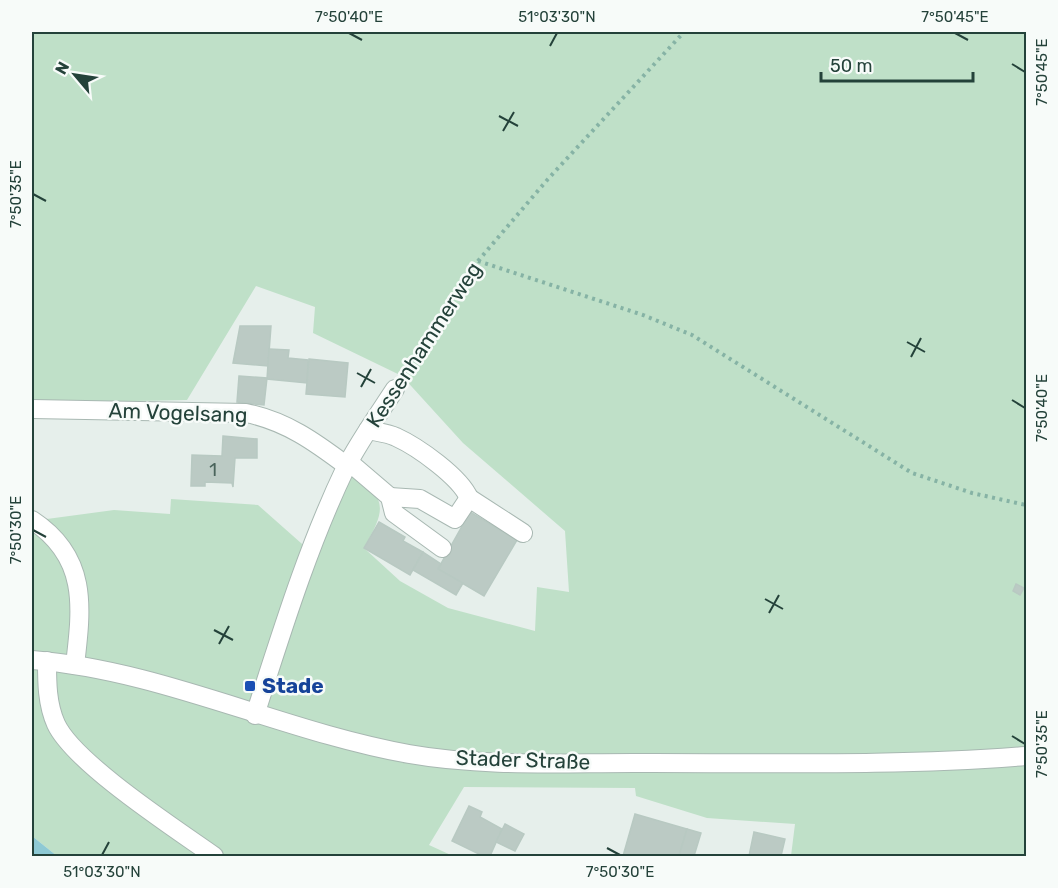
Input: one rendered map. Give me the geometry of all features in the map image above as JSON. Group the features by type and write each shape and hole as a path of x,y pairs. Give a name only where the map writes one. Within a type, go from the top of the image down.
{"street":[{"name":"Kessenhammerweg","path":"255,715 310,552 348,464 395,389"},
{"name":"Am Vogelsang","path":"32,409 246,413 266,417 314,441 348,464 390,497 394,513 442,548"},
{"path":"369,430 395,436 426,456 465,488 469,498 523,532"},
{"path":"390,497 420,499 455,519 469,498"},
{"path":"32,520 61,548 73,566 79,586 75,665"},
{"path":"39,661 56,725 68,742 104,775 214,856"},
{"name":"Stader Straße","path":"39,661 75,665 145,680 354,743 412,755 488,762 817,763 1026,756"}],"path":[{"name":"Kessenhammerweg","path":"395,389 478,261 548,179 684,32"},
{"path":"478,261 643,315 692,335 912,473 972,493 1026,505"}],"green space":[{"path":"32,32 1026,32 1026,856 791,856 795,824 707,818 636,796 635,788 464,787 429,845 453,856 57,856 32,836 32,521 114,510 170,514 171,499 258,505 310,551 347,466 369,487 379,503 378,521 364,548 400,581 448,608 535,631 537,587 569,592 565,531 463,443 402,376 313,333 315,307 256,286 187,400 32,403"}],"water":[{"path":"32,836 57,856 32,856"}],"building":[{"path":"240,326 271,326 268,366 233,363"},
{"path":"269,349 289,350 288,358 308,360 307,383 267,379"},
{"path":"309,359 348,363 345,397 306,394"},
{"path":"239,376 267,378 264,405 237,402"},
{"path":"223,436 257,439 257,458 235,458 233,487 232,483 205,482 205,486 191,486 192,455 222,456"},
{"path":"470,512 517,540 484,596 438,569"},
{"path":"379,522 405,537 403,541 423,552 410,575 364,548"},
{"path":"423,552 441,564 438,569 463,583 456,595 413,570"},
{"path":"1016,584 1024,588 1020,595 1013,591"},
{"path":"469,806 482,812 480,817 502,829 490,856 483,856 452,841"},
{"path":"635,814 687,829 679,856 623,856"},
{"path":"505,824 524,834 515,851 496,842"},
{"path":"687,829 701,833 694,856 679,856"},
{"path":"754,832 785,839 781,856 749,856"}],"place":[{"name":"Stade","path":"250,686"}]}
